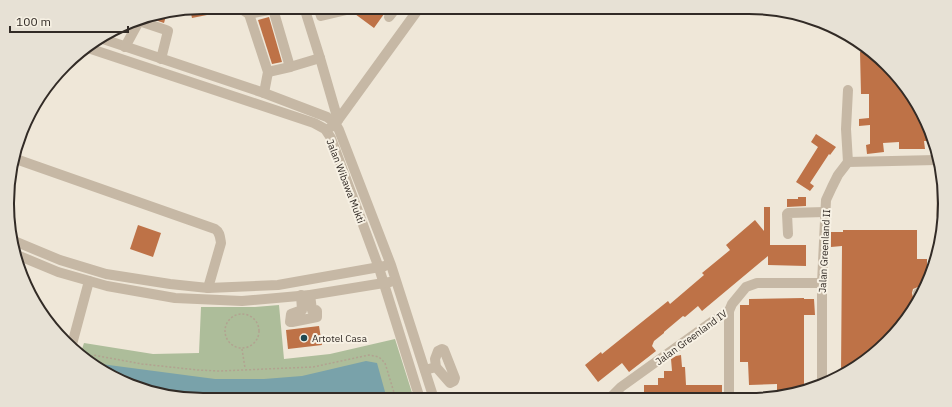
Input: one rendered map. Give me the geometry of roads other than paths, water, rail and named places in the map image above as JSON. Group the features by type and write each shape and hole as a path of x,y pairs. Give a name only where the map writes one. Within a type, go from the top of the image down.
{"lane":[{"path":"249,14 268,72 264,93"},
{"path":"274,14 290,67"},
{"path":"306,14 320,58 336,122"},
{"path":"327,132 336,122 415,14"},
{"path":"146,23 167,30 161,59"},
{"path":"126,47 136,26"},
{"name":"Jalan Wibawa Mukti","path":"107,40 264,93 327,117 336,122 391,265 432,393"},
{"name":"Jalan Wibawa Mukti","path":"93,50 314,123 326,129 331,138 379,268 418,393"},
{"path":"268,72 320,58"},
{"path":"848,90 846,130 848,162 933,160"},
{"path":"19,160 218,231 221,243 208,288"},
{"name":"Jalan Greenland II","path":"822,378 822,283 826,200 838,176 848,162"},
{"path":"788,234 788,213 825,212"},
{"path":"18,243 60,260 106,274 170,284 208,288 278,285 391,265"},
{"path":"21,256 58,272 107,286 175,298 242,301 306,295 396,280"},
{"path":"58,272 60,260"},
{"path":"73,340 89,281"},
{"name":"Jalan Greenland IV","path":"615,393 621,387 729,311 732,304 746,287 756,283 822,283"},
{"path":"729,311 730,393"},
{"path":"414,380 436,367"}],"water":[{"path":"366,361 377,363 385,393 191,393 154,387 131,379 103,364 215,379 264,379 302,376"}],"place":[{"name":"Artotel Casa","path":"304,338"}]}
